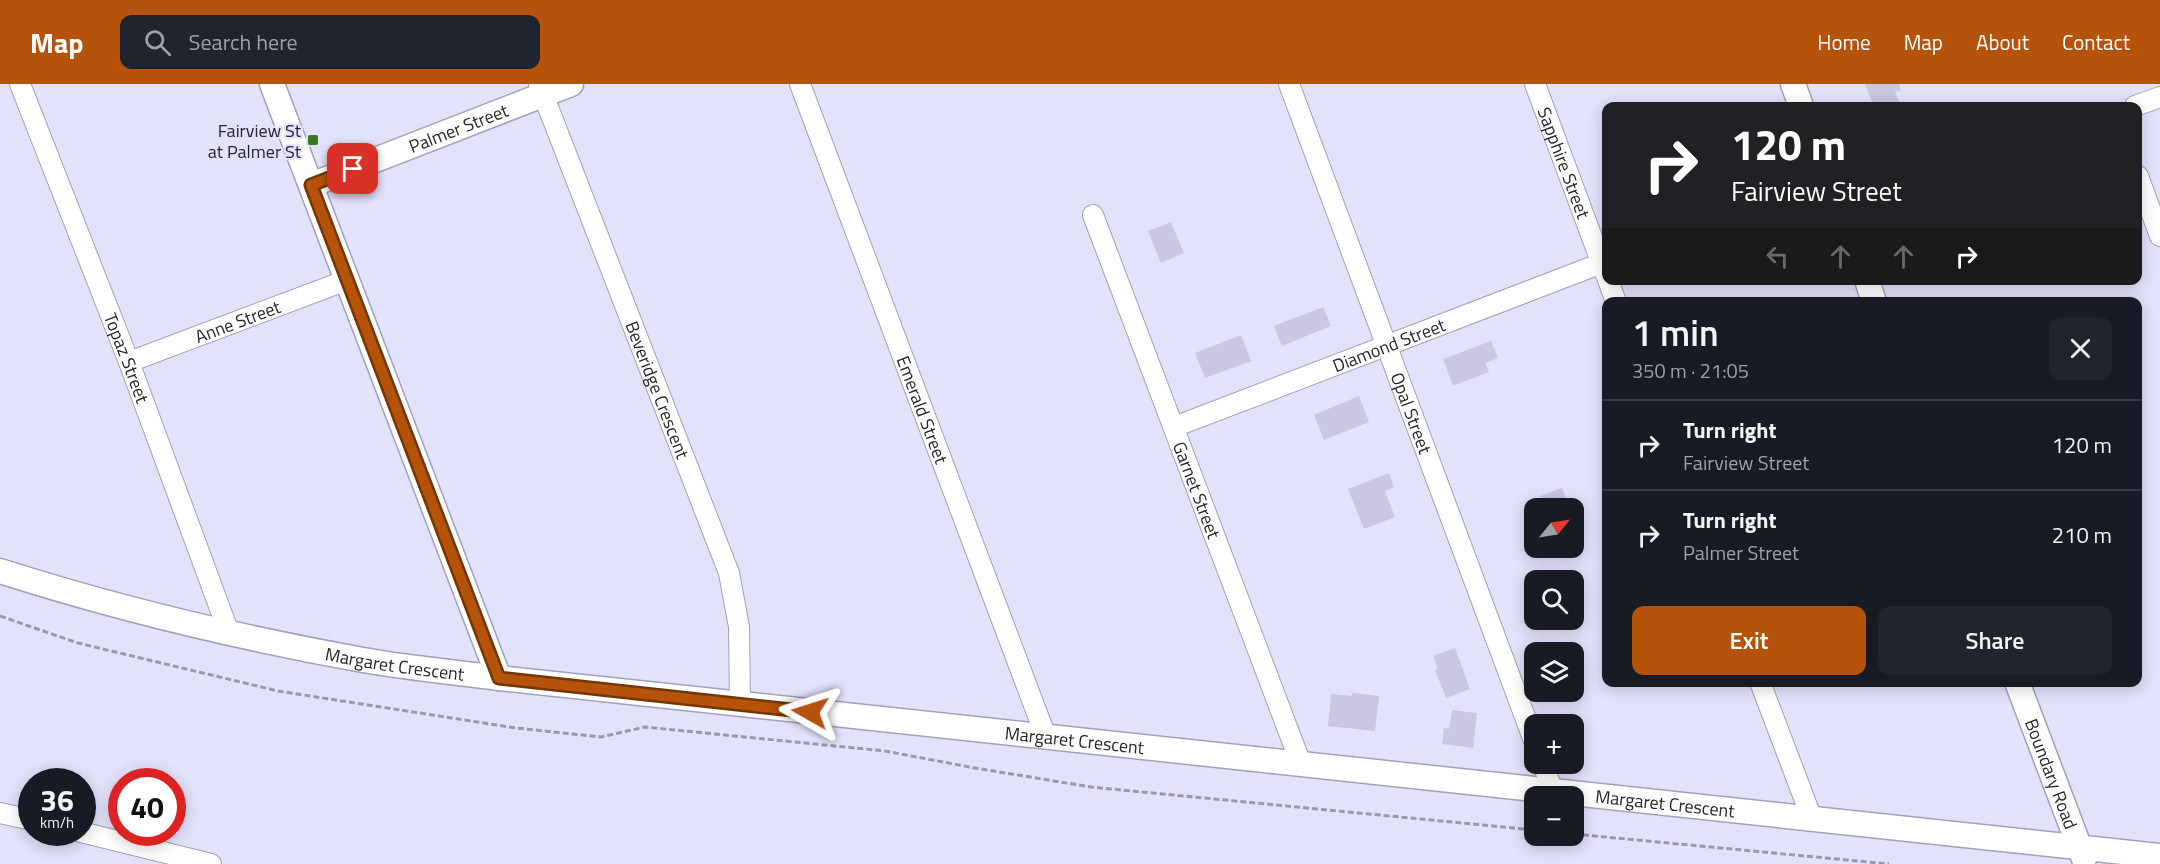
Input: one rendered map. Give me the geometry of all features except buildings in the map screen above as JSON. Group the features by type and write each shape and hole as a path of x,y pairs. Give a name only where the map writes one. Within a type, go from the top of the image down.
{"street":[{"name":"Topaz Street","path":"20,84 129,362 229,633"},
{"path":"272,84 499,678"},
{"name":"Palmer Street","path":"311,185 541,89 571,84"},
{"name":"Emerald Street","path":"800,84 1046,736"},
{"name":"Opal Street","path":"1289,84 1524,714"},
{"name":"Sapphire Street","path":"1535,84 1602,262"},
{"path":"1793,84 1800,102"},
{"name":"Beveridge Crescent","path":"541,89 729,573 740,627 740,704"},
{"path":"2142,103 2160,97"},
{"path":"2142,187 2160,236"},
{"name":"Garnet Street","path":"1093,215 1300,764"},
{"name":"Diamond Street","path":"1174,427 1388,346 1602,274"},
{"name":"Anne Street","path":"129,362 347,280"},
{"name":"Margaret Crescent","path":"0,571 57,589 229,633 365,660 499,678 1524,789"},
{"path":"1762,687 1812,819"},
{"name":"Boundary Road","path":"2019,687 2083,856"},
{"name":"Margaret Crescent","path":"1584,795 1812,819 2083,856 2160,856"},
{"path":"0,813 18,817"},
{"path":"96,836 203,863"}],"path":[{"path":"0,616 78,643 278,690 516,728 601,737 645,727 874,750 1091,787 1524,829"},
{"path":"1584,835 1889,864"}],"place":[{"name":"Fairview St at Palmer St","path":"313,140"}],"route":[{"path":"353,169 311,185 499,678 810,712"}]}
